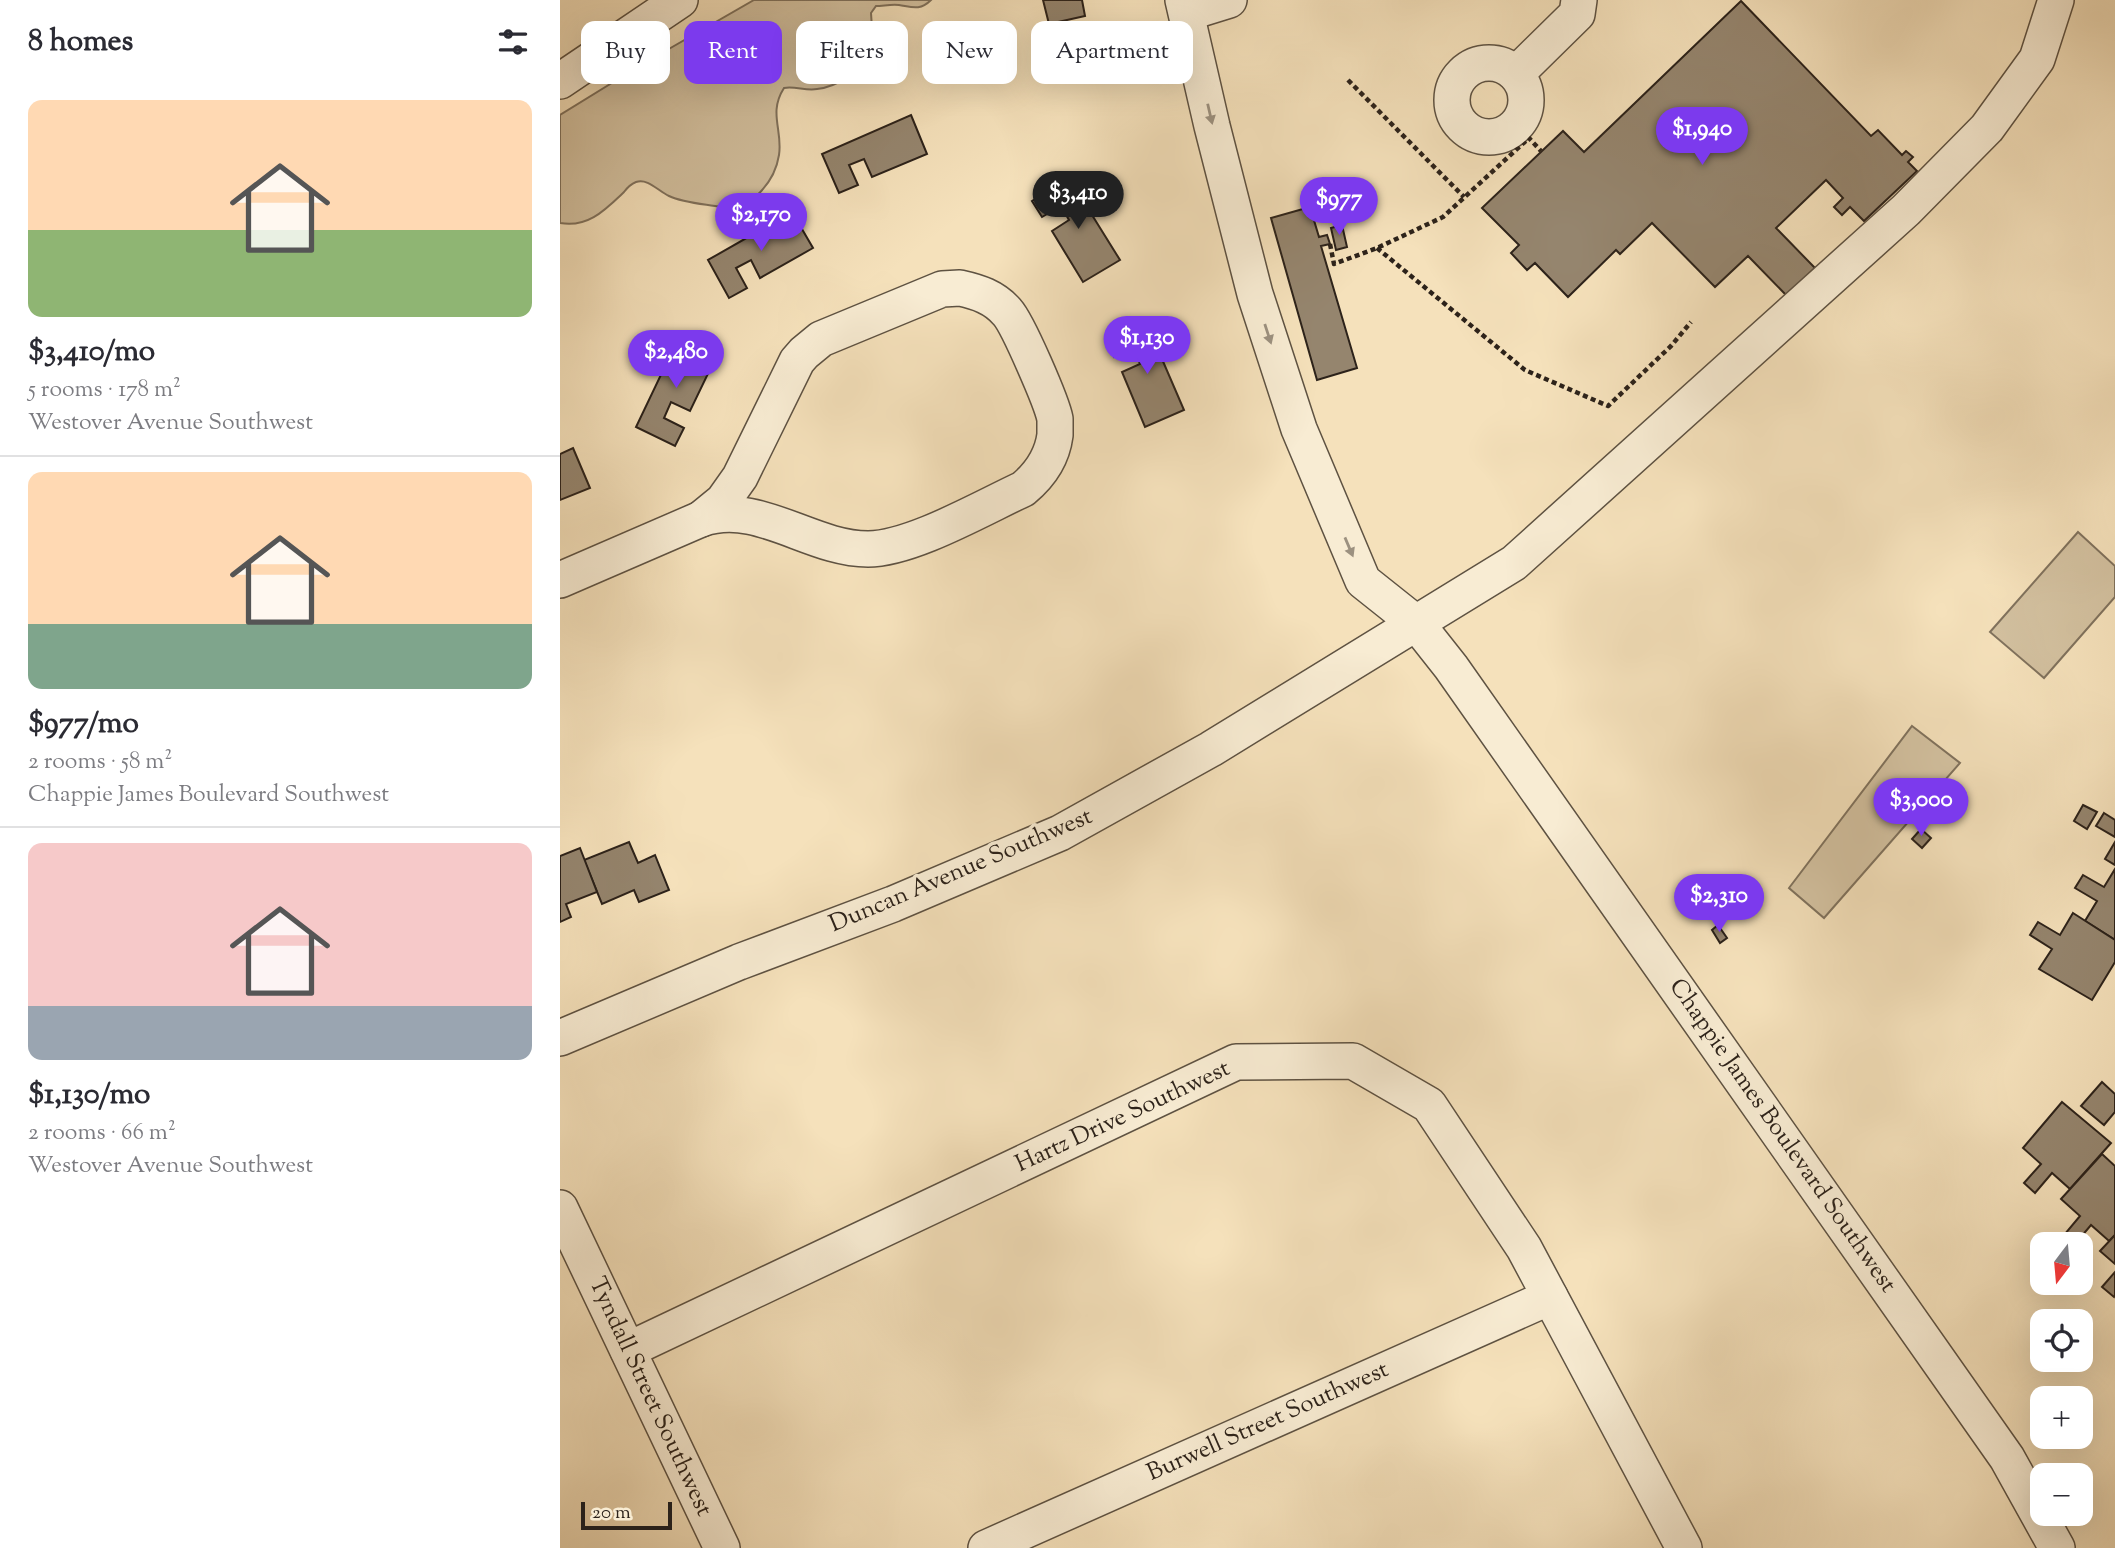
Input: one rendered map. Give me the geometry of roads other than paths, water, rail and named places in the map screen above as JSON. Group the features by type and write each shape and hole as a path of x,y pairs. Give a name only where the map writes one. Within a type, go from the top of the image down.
{"street":[{"path":"560,81 680,0"},
{"name":"Chappie James Boulevard Southwest","path":"1229,0 1185,6 1212,126 1255,294 1299,429 1363,581 1417,624 1451,667 1938,1357 2007,1458 2057,1548"},
{"path":"1516,74 1577,14 1579,0"},
{"name":"Duncan Avenue Southwest","path":"560,1038 727,967 893,904 1060,833 1211,749 1514,563 1906,210 1987,128 2037,59 2056,0"},
{"path":"1482,63 1503,65 1516,74 1523,85 1526,106 1521,119 1520,134 1490,137 1469,131 1455,116 1451,103 1452,93 1457,80 1469,68 1482,63"},
{"path":"560,580 713,515 739,513 839,545 880,548 907,542 1023,489 1036,479 1052,450 1055,418 1016,324 1006,310 992,299 960,288 942,289 821,339 797,361 732,490 701,519"},
{"name":"Hartz Drive Southwest","path":"628,1350 1236,1062 1353,1061 1429,1105 1524,1248 1684,1548"},
{"name":"Tyndall Street Southwest","path":"560,1208 722,1548"},
{"name":"Burwell Street Southwest","path":"986,1548 1550,1297"}]}
